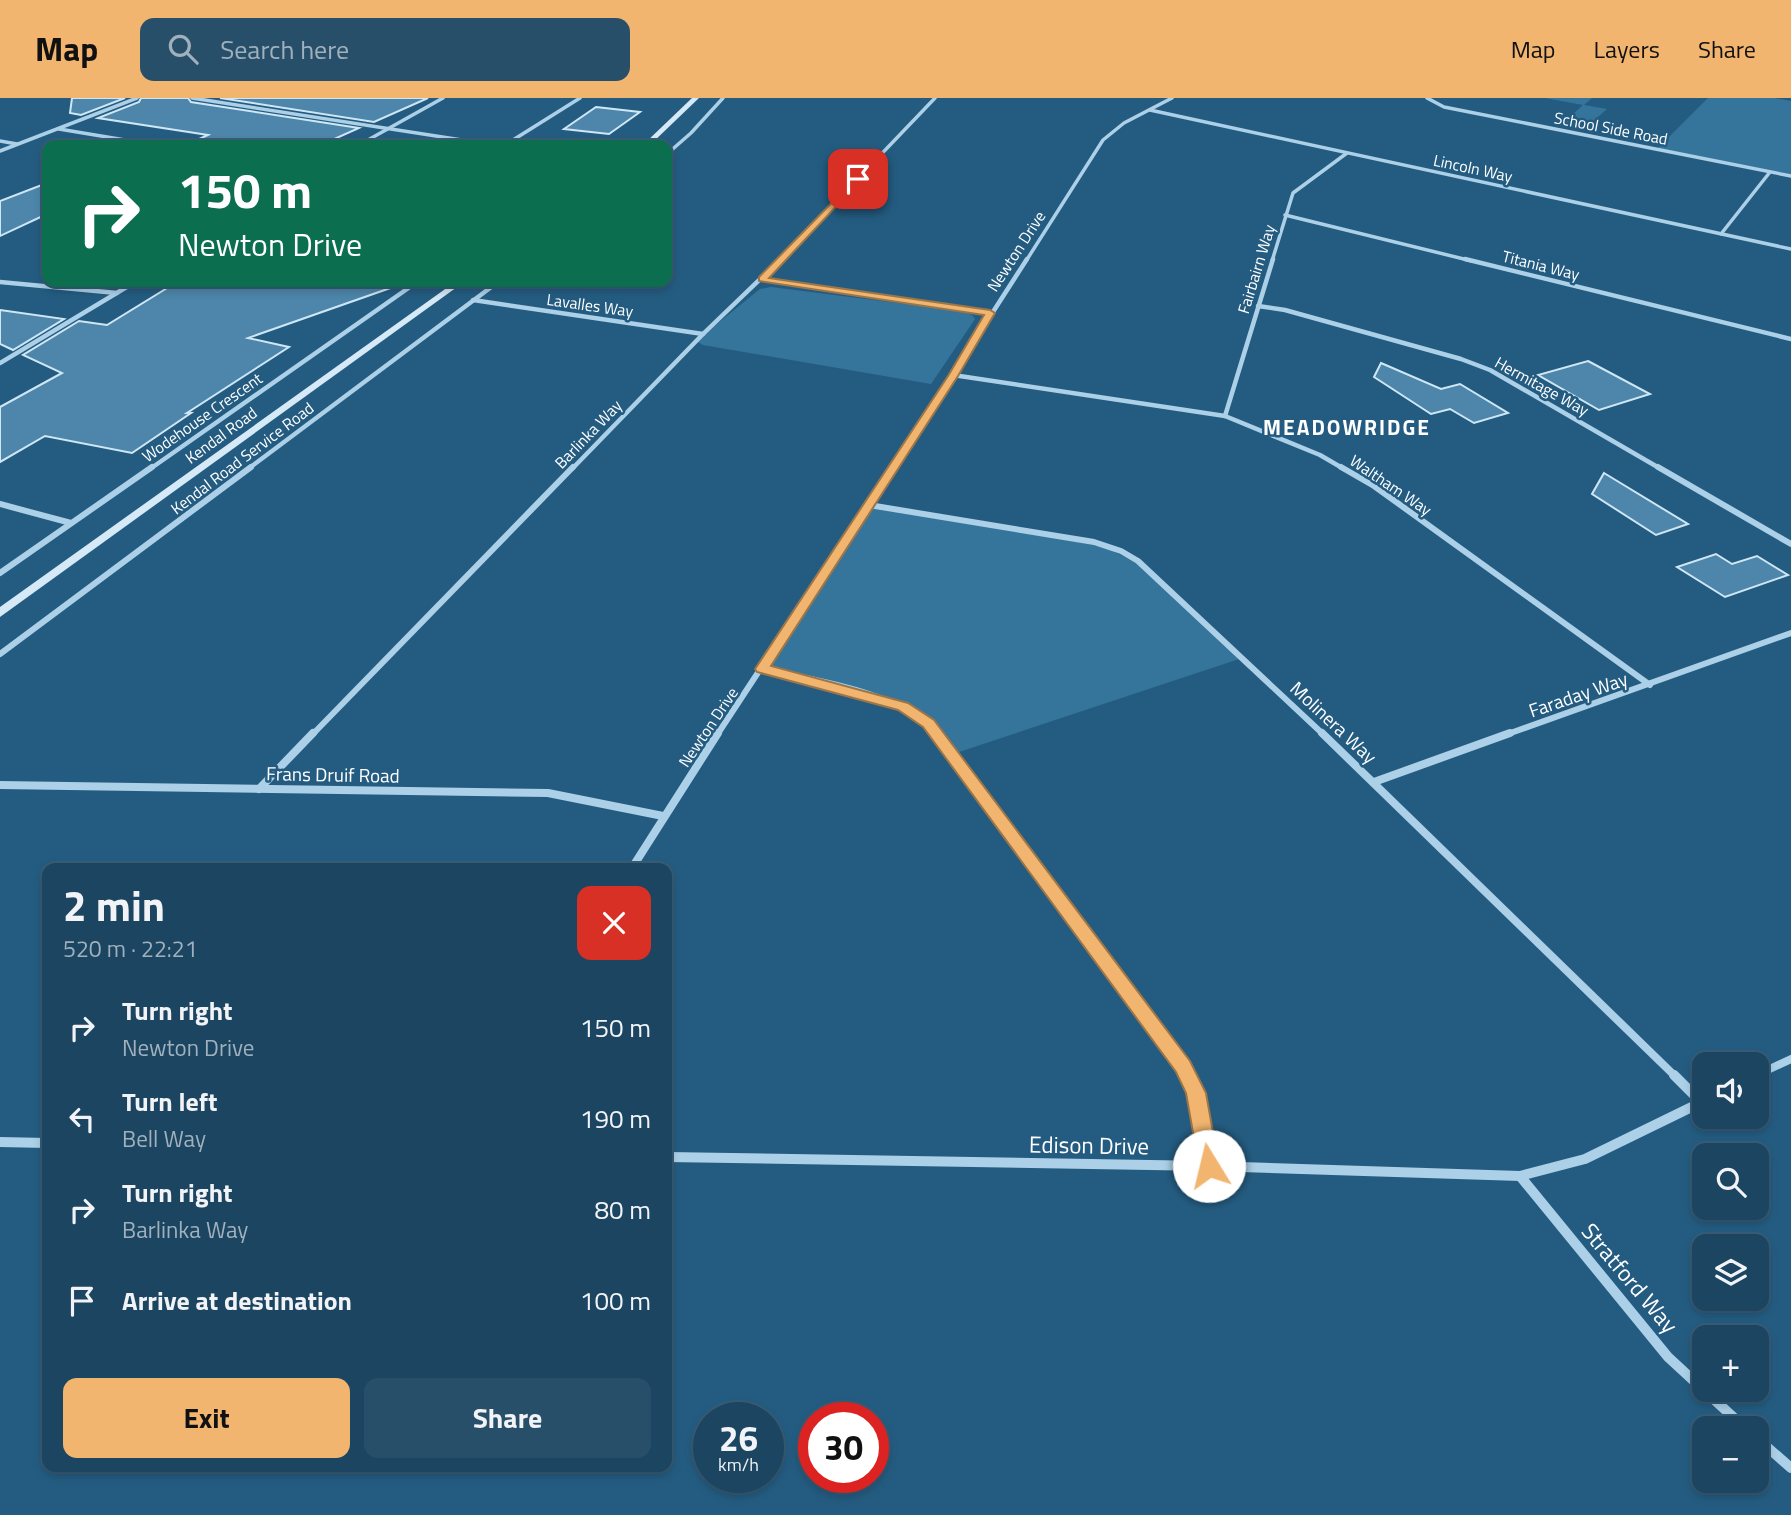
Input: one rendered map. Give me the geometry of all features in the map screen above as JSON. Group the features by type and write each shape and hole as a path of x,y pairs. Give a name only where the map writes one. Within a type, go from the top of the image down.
{"main road":[{"path":"651,140 696,98"},
{"name":"Kendal Road","path":"0,613 453,287"}],"street":[{"path":"0,151 137,98"},
{"path":"192,98 463,140"},
{"path":"367,140 443,98"},
{"path":"513,140 580,98"},
{"path":"672,149 691,133 723,98"},
{"name":"Barlinka Way","path":"259,789 703,334 762,279 935,98"},
{"name":"Newton Drive","path":"635,863 663,816 953,376 990,313 1103,140 1124,123 1172,98"},
{"name":"School Side Road","path":"1428,99 1444,107 1791,176"},
{"name":"Lincoln Way","path":"1150,110 1791,249"},
{"path":"59,128 127,140"},
{"path":"0,141 17,144"},
{"name":"Fairbairn Way","path":"1224,416 1293,193 1347,153"},
{"path":"1721,234 1770,172"},
{"name":"Titania Way","path":"1285,215 1791,339"},
{"path":"762,279 990,313"},
{"path":"0,282 42,286"},
{"path":"53,287 117,293"},
{"path":"0,363 127,287"},
{"name":"Wodehouse Crescent","path":"0,573 410,287"},
{"name":"Kendal Road Service Road","path":"0,654 491,287"},
{"name":"Lavalles Way","path":"473,300 703,334"},
{"name":"Hermitage Way","path":"1258,306 1285,310 1448,356 1497,373 1791,544"},
{"name":"Waltham Way","path":"953,376 1224,416 1270,432 1348,469 1650,685"},
{"path":"0,504 71,523"},
{"name":"Molinera Way","path":"869,505 1094,542 1121,551 1146,566 1374,782 1692,1091"},
{"name":"Faraday Way","path":"1374,782 1791,633"},
{"path":"762,669 903,707 928,724 1184,1067 1196,1093 1209,1166"},
{"name":"Frans Druif Road","path":"0,785 548,793 663,816"},
{"path":"1769,1069 1791,1059"},
{"name":"Edison Drive","path":"672,1157 1209,1166 1520,1177 1585,1159 1692,1107"},
{"path":"0,1142 42,1143"},
{"name":"Stratford Way","path":"1520,1177 1668,1357 1732,1416"},
{"path":"1769,1449 1791,1468"}],"shaded area":[{"path":"1545,98 1592,98 1584,105 1607,109 1584,129 1562,124 1583,105"},
{"path":"1708,98 1774,98 1791,101 1791,176 1657,149"},
{"path":"771,287 961,311 975,319 931,384 703,345 696,341 760,289"},
{"path":"869,506 1105,547 1144,567 1242,658 956,753 931,718 901,700 763,668"}],"building":[{"path":"72,98 125,98 81,115 70,113"},
{"path":"141,98 188,98 191,102 359,128 332,140 197,140 208,135 98,118 139,102"},
{"path":"220,98 428,98 374,122"},
{"path":"596,107 640,112 609,134 564,129"},
{"path":"42,185 42,216 0,236 0,201"},
{"path":"169,287 393,287 248,338 289,347 187,413 191,413 132,453 45,436 0,462 0,407 62,373 23,355 79,321 107,325"},
{"path":"0,310 64,319 13,350 0,344"},
{"path":"1588,361 1650,394 1599,410 1538,375"},
{"path":"1381,363 1441,389 1460,384 1508,413 1474,423 1450,409 1431,414 1374,377"},
{"path":"1604,473 1688,524 1656,535 1592,494"},
{"path":"1716,554 1732,564 1757,556 1788,575 1725,597 1677,567"}],"district":[{"name":"MEADOWRIDGE","path":"1347,427"}],"route":[{"path":"858,179 762,279 990,313 953,376 762,669 903,707 919,715 928,724 949,748 1184,1067 1196,1093 1209,1166"}]}
